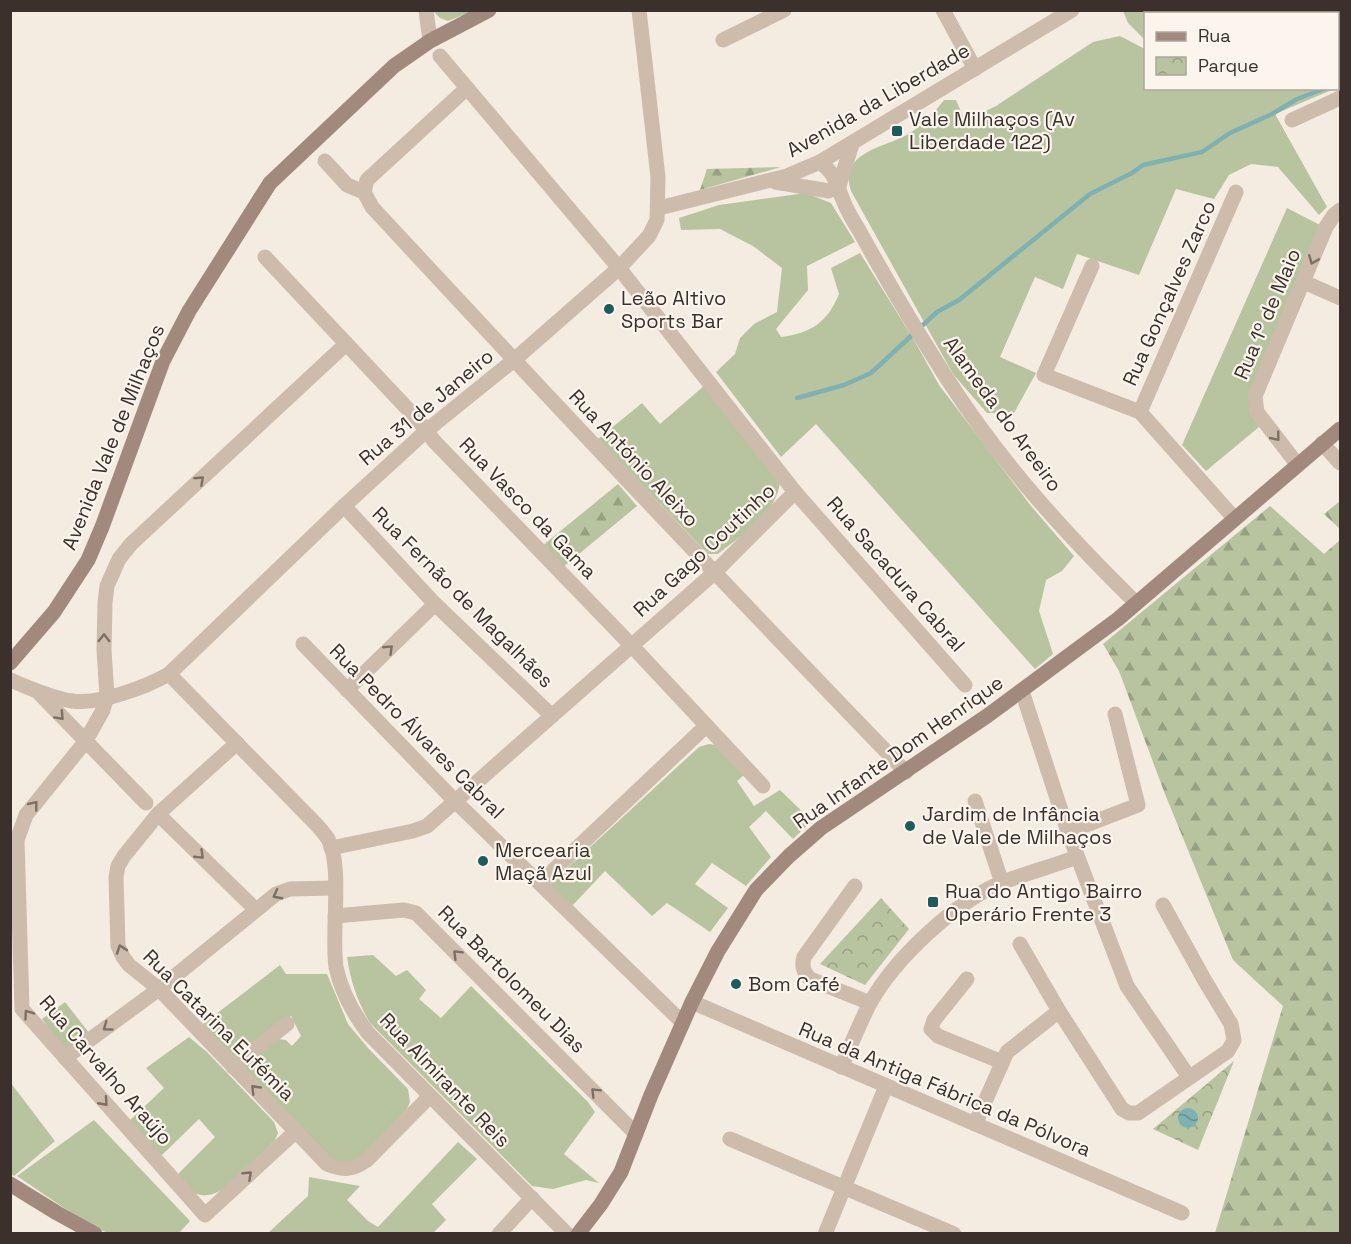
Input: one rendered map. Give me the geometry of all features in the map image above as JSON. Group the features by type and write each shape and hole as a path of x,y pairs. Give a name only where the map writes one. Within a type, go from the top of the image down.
{"street":[{"path":"426,10 430,41"},
{"name":"Avenida Vale de Milhaços","path":"10,663 54,612 88,560 163,360 189,310 260,197 280,172 377,80 430,41 489,10"},
{"name":"Rua 31 de Janeiro","path":"10,680 72,701 107,696 156,681 169,674 344,506 426,431 514,360 619,268 649,236 657,220 655,146 639,10"},
{"path":"723,40 784,10"},
{"path":"943,10 975,69"},
{"name":"Avenida da Liberdade","path":"658,207 769,181 820,162 1072,10"},
{"name":"Rua Gago Coutinho","path":"332,848 423,828 431,824 714,573 795,492 619,268 440,56"},
{"path":"364,192 367,180 467,88"},
{"path":"1292,120 1341,98"},
{"path":"769,181 837,192 852,144"},
{"name":"Rua António Aleixo","path":"325,161 347,185 364,192 372,207 514,360 714,573 906,772"},
{"name":"Alameda do Areeiro","path":"820,162 832,172 837,192 946,377 1014,473 1061,528 1136,603"},
{"name":"Rua Gonçalves Zarco","path":"1140,412 1236,192"},
{"name":"Rua 1º de Maio","path":"1297,464 1262,420 1255,405 1255,396 1326,227 1334,215 1341,210"},
{"name":"Rua Vasco da Gama","path":"265,256 426,431 763,786"},
{"path":"1092,266 1044,375 1140,412 1234,518"},
{"path":"1304,282 1341,298"},
{"path":"107,696 104,650 105,603 107,586 119,559 131,544 346,344"},
{"name":"Rua Infante Dom Henrique","path":"578,1233 601,1204 621,1172 692,1002 718,951 756,890 789,856 821,828 906,772 1097,636 1341,429"},
{"path":"1322,443 1341,463"},
{"name":"Rua Sacadura Cabral","path":"795,492 965,685"},
{"name":"Rua Fernão de Magalhães","path":"344,506 435,604 552,716"},
{"path":"347,690 435,604"},
{"name":"Rua Pedro Álvares Cabral","path":"303,644 455,801 683,1023"},
{"path":"169,674 322,830 332,848"},
{"name":"Rua 31 de Janeiro","path":"36,690 146,803"},
{"path":"1022,691 1068,832 1130,991 1189,1077"},
{"name":"Rua Carvalho Araújo","path":"107,696 103,710 85,742 26,815 17,840 22,1009 205,1215 295,1132"},
{"path":"1068,832 1138,805 1115,714"},
{"path":"540,883 706,726"},
{"name":"Rua Catarina Eufémia","path":"237,743 158,814 118,866 116,877 117,932 118,946 123,957 159,989 327,1164 339,1169 357,1167 368,1160 430,1096"},
{"path":"975,801 1002,883"},
{"path":"158,814 255,909"},
{"name":"Rua Almirante Reis","path":"332,848 336,965 350,1007 368,1033 567,1233"},
{"path":"841,1067 870,1004 901,962 923,939 959,909 1002,883 1077,857"},
{"path":"855,886 804,957 802,964 810,979 870,1004"},
{"path":"65,1058 159,989 276,894 283,891 334,888"},
{"path":"1020,944 1059,1011 1122,1109 1135,1113 1228,1051 1233,1044 1234,1031 1163,905"},
{"name":"Rua Bartolomeu Dias","path":"335,916 404,910 416,913 636,1134"},
{"path":"967,979 934,1020 932,1029 938,1036 1002,1062"},
{"name":"Rua da Antiga Fábrica da Pólvora","path":"692,1002 1182,1214"},
{"path":"975,1124 1007,1052 1059,1011"},
{"path":"233,1067 286,1024"},
{"path":"825,1233 886,1086"},
{"path":"730,1139 954,1233"},
{"path":"10,1184 89,1232"},
{"path":"499,1233 532,1198"}],"green space":[{"path":"1205,10 1207,12 1144,12 1144,39 1128,23 1123,11"},
{"path":"433,11 473,11 448,21 440,18"},
{"path":"1120,36 1144,48 1144,90 1332,90 1275,114 1327,207 1319,215 1278,167 1251,164 1229,175 1214,199 1176,189 1139,275 1077,254 1063,289 1035,277 1000,357 1036,373 1014,413 987,413 953,374 851,191 849,178 851,167 858,159 877,147 915,130 944,100 956,100 965,121 996,106 1093,42"},
{"path":"781,167 700,190 707,169"},
{"path":"806,193 831,203 855,242 807,266 808,290 776,329 781,337 801,333 817,325 829,312 839,294 831,268 860,253 939,385 1031,506 1074,556 1062,571 1046,580 1039,611 1053,654 1035,669 816,424 781,457 716,372 735,354 740,338 754,324 777,312 782,268 753,246 720,229 681,230 679,218 719,205"},
{"path":"1287,208 1320,225 1249,399 1249,409 1259,427 1206,471 1182,445"},
{"path":"705,385 780,480 778,492 766,513 748,531 718,554 708,554 598,439 642,403 660,424"},
{"path":"618,484 637,506 562,568 541,547"},
{"path":"1340,501 1340,529 1324,514"},
{"path":"1270,506 1324,554 1340,540 1340,1233 1215,1233 1283,1006 1233,960 1165,794 1119,671 1103,644"},
{"path":"709,744 716,745 744,775 737,781 754,806 780,790 812,821 793,839 766,811 749,827 771,857 746,886 712,863 695,884 728,908 710,932 667,903 652,916 605,871 572,906 552,889 551,883 699,747"},
{"path":"881,898 909,929 865,985 820,964"},
{"path":"373,955 396,976 407,970 426,990 419,999 441,1018 471,986 588,1102 595,1112 564,1154 599,1183 586,1180 553,1189 532,1186 370,1023 355,991 347,957"},
{"path":"280,965 286,974 327,974 348,1024 408,1089 410,1102 407,1109 359,1159 343,1162 328,1157 245,1071 245,1065 278,1039 286,1040 292,1046 301,1036 291,1016 239,1056 233,1057 203,1024"},
{"path":"65,1002 90,1034 69,1052 63,1049 42,1019"},
{"path":"189,1037 207,1052 274,1122 278,1133 275,1140 229,1186 207,1195 191,1191 178,1174 215,1137 199,1119 161,1156 128,1122 164,1088 146,1068"},
{"path":"1234,1061 1198,1150 1153,1129"},
{"path":"10,1082 55,1141 14,1176 10,1173"},
{"path":"94,1120 190,1221 179,1233 108,1233 89,1225 17,1176"},
{"path":"458,1142 477,1159 432,1204 446,1220 433,1233 268,1233 308,1196 309,1177 360,1186 347,1200 368,1221 378,1227"}],"water":[{"path":"1188,1108 1195,1111 1198,1118 1195,1125 1188,1128 1181,1125 1178,1118 1181,1111"}],"waterway":[{"path":"797,398 844,385 871,373 937,312 959,300 1090,194 1143,165 1202,152 1230,133 1272,114 1297,99 1321,90"}],"place":[{"name":"Vale Milhaços (Av Liberdade 122)","path":"897,131"},
{"name":"Leão Altivo Sports Bar","path":"609,309"},
{"name":"Jardim de Infância de Vale de Milhaços","path":"910,826"},
{"name":"Mercearia Maçã Azul","path":"483,861"},
{"name":"Rua do Antigo Bairro Operário Frente 3","path":"933,902"},
{"name":"Bom Café","path":"736,984"}]}
